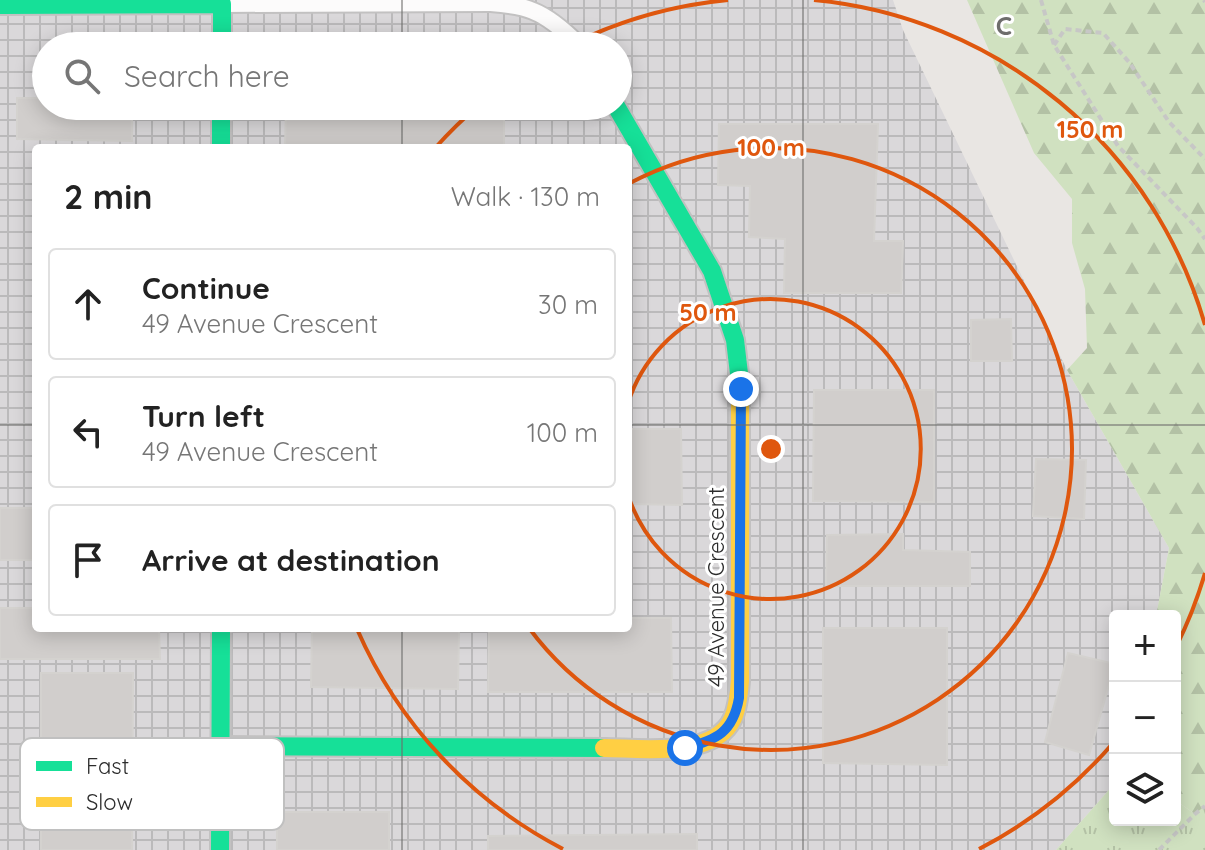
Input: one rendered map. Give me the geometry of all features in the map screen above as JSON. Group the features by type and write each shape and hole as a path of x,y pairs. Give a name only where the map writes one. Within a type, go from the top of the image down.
{"street":[{"path":"222,2 222,32"},
{"path":"0,5 489,3 533,11 565,32"},
{"path":"221,120 221,144"},
{"name":"49 Avenue Crescent","path":"284,746 685,748 706,743 730,725 736,713 740,681 741,389 735,340 728,311 712,271 624,120"},
{"path":"221,632 221,738"},
{"path":"220,830 220,850"}],"path":[{"path":"1041,0 1054,45 1118,146 1205,239"},
{"path":"1054,45 1065,29 1103,33 1129,62 1169,122 1205,159"},
{"path":"1159,850 1205,806"}],"shaded area":[{"path":"0,0 893,0 903,30 1067,370 1169,548 1157,610 1109,610 1109,790 1056,850 0,850"}],"green space":[{"path":"967,0 1205,0 1205,806 1195,814 1181,804 1181,610 1157,610 1169,548 1067,370 1087,348 1085,289 1072,243 1072,199 1034,153"},
{"path":"1109,790 1109,826 1181,826 1181,804 1195,814 1205,806 1205,850 1056,850"}],"building":[{"path":"17,98 32,98 32,120 132,120 132,141 17,139"},
{"path":"286,120 504,120 504,144 285,144"},
{"path":"719,124 878,124 874,241 903,241 901,293 784,293 785,239 749,237 750,186 718,185"},
{"path":"1011,319 1012,361 971,361 971,320"},
{"path":"814,390 934,390 934,502 813,501"},
{"path":"632,429 681,429 682,505 632,504"},
{"path":"1036,459 1086,460 1084,519 1033,516"},
{"path":"0,508 32,508 32,560 0,560"},
{"path":"903,534 903,550 970,552 970,586 826,586 827,535"},
{"path":"0,608 32,608 32,632 159,632 160,659 0,659"},
{"path":"632,618 671,618 672,692 488,692 489,632 632,632"},
{"path":"823,628 947,628 947,765 823,763"},
{"path":"312,632 459,632 458,689 311,687"},
{"path":"1068,653 1109,663 1109,685 1089,755 1045,742"},
{"path":"41,673 133,673 133,738 41,738"},
{"path":"284,812 389,812 389,850 277,850 277,830 284,830"},
{"path":"41,830 132,830 132,850 41,850"},
{"path":"697,834 697,850 488,850 488,836"}],"traffic: fast":[{"path":"0,5 222,4 222,32"},
{"path":"221,120 221,144"},
{"path":"624,120 712,271 735,340 740,382"},
{"path":"221,632 221,738"},
{"path":"284,746 604,748"},
{"path":"220,830 220,850"}],"traffic: slow":[{"path":"604,748 694,746 724,731 735,714 740,681 740,382"}],"route":[{"path":"685,748 706,743 720,735 730,725 739,698 741,389"}]}
